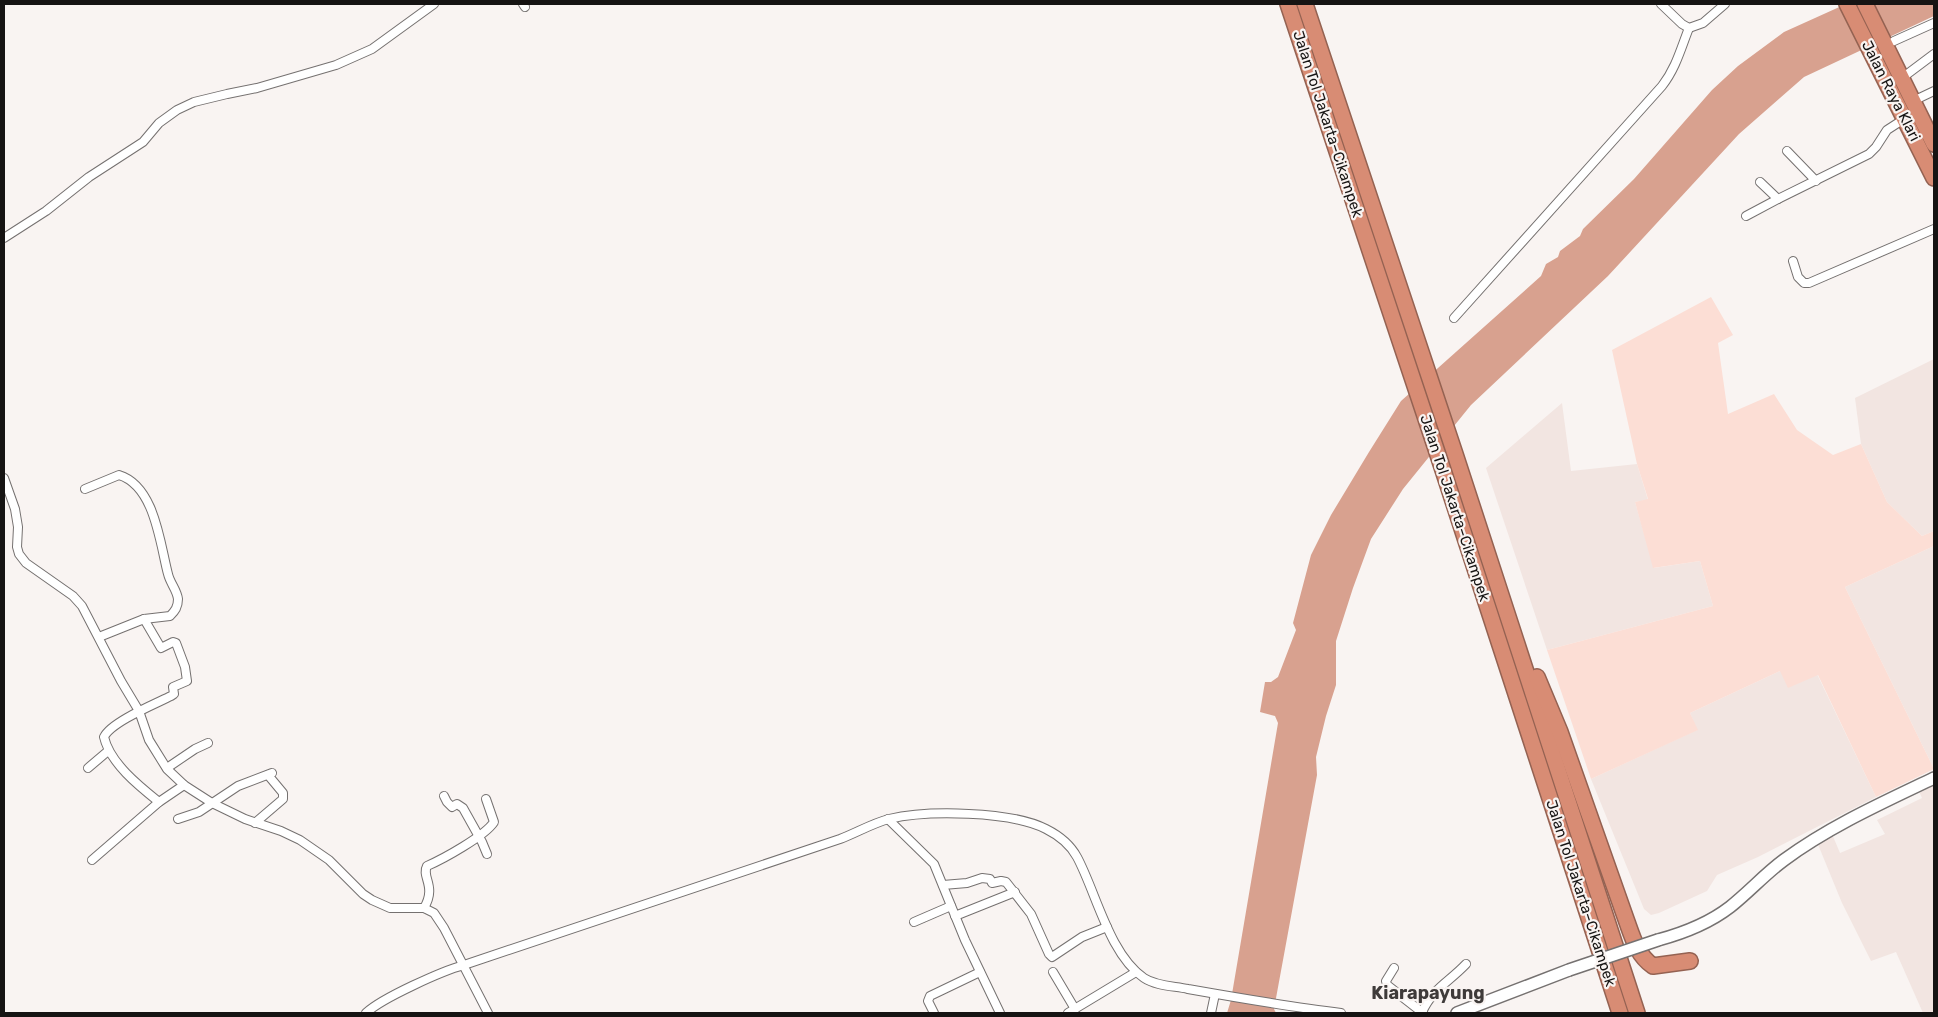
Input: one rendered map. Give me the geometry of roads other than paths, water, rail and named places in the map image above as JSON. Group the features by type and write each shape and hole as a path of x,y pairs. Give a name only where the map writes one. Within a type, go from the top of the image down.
{"highway":[{"name":"Jalan Tol Jakarta–Cikampek","path":"1288,4 1443,470 1620,1013"},
{"name":"Jalan Tol Jakarta–Cikampek","path":"1306,4 1637,1013"},
{"name":"Jalan Raya Klari","path":"1846,4 1934,178"},
{"name":"Jalan Raya Klari","path":"1865,4 1892,48 1902,78 1913,101 1931,127 1934,144"},
{"path":"1495,576 1560,732 1638,950 1646,961 1653,966 1690,961"}],"street":[{"path":"4,238 46,211 89,177 143,142 159,123 177,110 202,100 257,88 336,65 372,49 433,4"},
{"path":"1660,4 1689,28"},
{"path":"1454,318 1662,86 1676,64 1689,28 1703,23 1725,4"},
{"path":"1892,48 1934,23"},
{"path":"1902,78 1934,54"},
{"path":"1913,101 1934,91"},
{"path":"1746,216 1869,154 1887,130 1904,119"},
{"path":"1787,151 1816,181"},
{"path":"1760,182 1778,199"},
{"path":"1792,261 1798,277 1804,283 1809,283 1934,229"},
{"path":"84,489 119,475 129,479 140,491 155,518 168,576 176,592 177,608 170,616 144,619 99,637"},
{"path":"4,478 18,527 17,547 19,554 26,564 44,574 77,600 99,637 120,681 139,711 149,740 167,768 184,785 212,802 255,823 281,831 300,840 329,860 363,894 381,905 399,909 424,908 434,913 444,928 488,1013"},
{"path":"144,619 161,648 173,642 176,643 187,678 185,682 173,687 174,694 139,711 108,730 104,737 108,752 136,784 159,802"},
{"path":"167,768 195,749 208,743"},
{"path":"88,768 108,752"},
{"path":"178,819 199,812 238,786 270,774 283,793 283,799 255,823"},
{"path":"1457,1013 1569,970 1692,930 1730,907 1785,859 1865,812 1934,778"},
{"path":"92,860 159,802 184,785"},
{"path":"444,796 449,805 457,804 463,808 487,854"},
{"path":"424,908 429,901 430,890 425,869 489,828 494,822 486,799"},
{"path":"366,1013 377,1004 448,969 464,966 840,839 888,819 923,814 994,816 1023,821 1045,828 1068,845 1076,855 1107,927 1122,953 1136,972 1151,981 1226,996 1341,1013"},
{"path":"888,819 934,864 955,916 1000,1013"},
{"path":"943,885 988,878 992,883 1006,882 1031,914 1052,957 1082,937 1107,927"},
{"path":"955,916 1015,892"},
{"path":"914,922 951,906"},
{"path":"1394,968 1386,981 1387,985 1423,1012 1432,994 1466,964"},
{"path":"934,1013 928,1001 930,996 980,972"},
{"path":"1053,972 1072,1011 1136,972"},
{"path":"1211,1013 1215,994"}],"district":[{"name":"Kiarapayung","path":"1428,993"}]}
